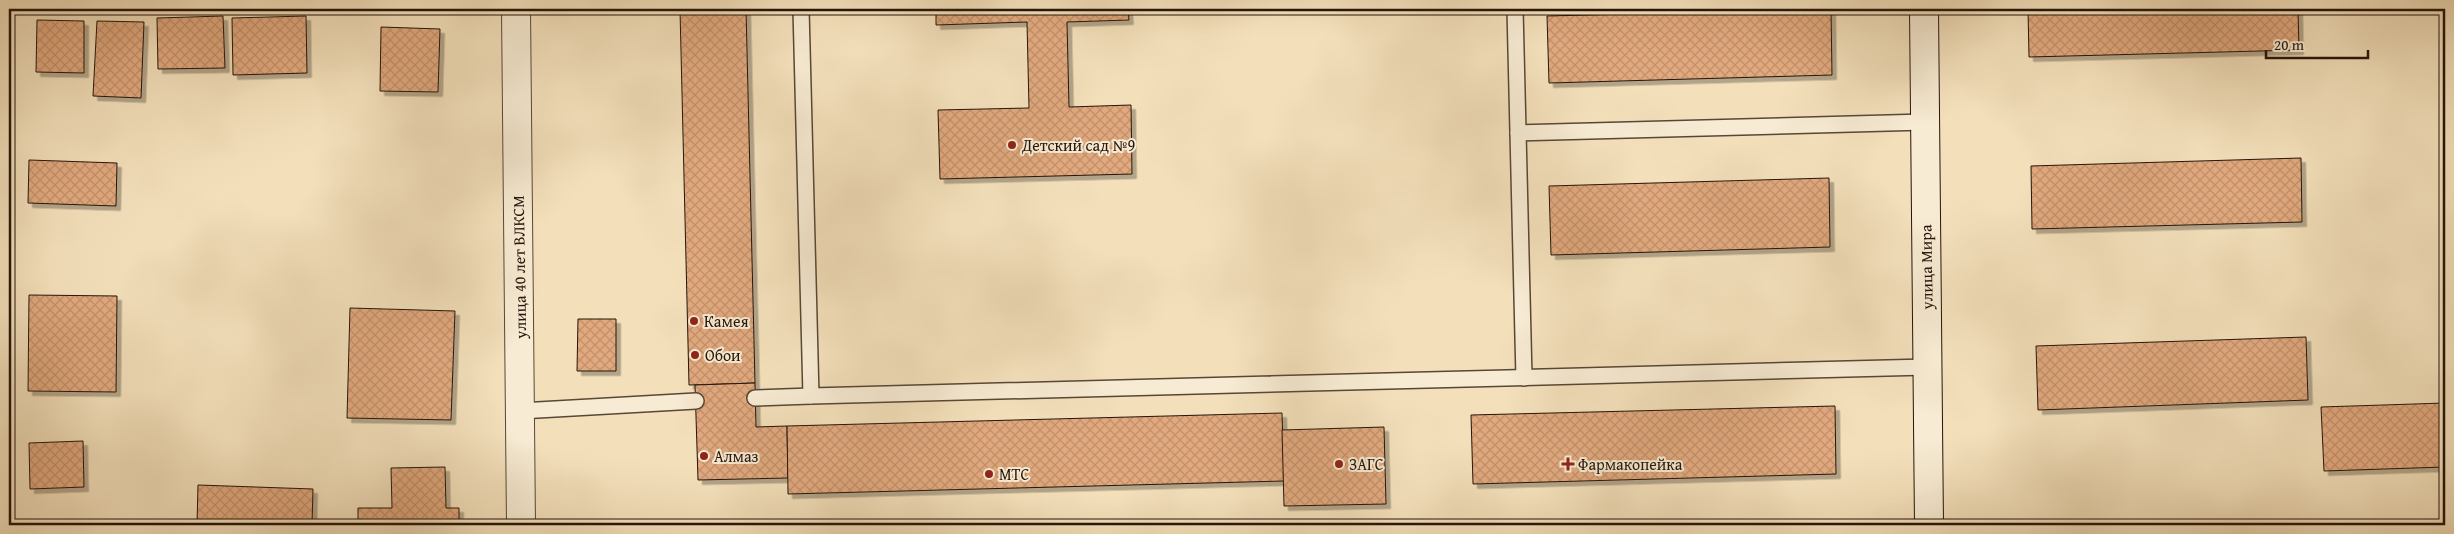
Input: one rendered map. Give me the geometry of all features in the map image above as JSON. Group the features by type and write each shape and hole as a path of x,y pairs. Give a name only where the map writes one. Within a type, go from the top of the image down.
{"main road":[{"name":"улица 40 лет ВЛКСМ","path":"516,9 522,525"},
{"name":"улица Мира","path":"1924,9 1929,525"}],"lane":[{"path":"802,9 811,396"},
{"path":"1515,9 1524,378"},
{"path":"1518,133 1925,122"},
{"path":"755,398 1927,367"},
{"path":"520,411 696,401"}],"building":[{"path":"746,9 755,383 689,385 680,10"},
{"path":"936,9 1128,9 1129,20 1067,22 1069,107 1131,105 1132,174 940,179 938,110 1029,108 1027,22 936,25"},
{"path":"1831,9 1832,75 1549,83 1547,16"},
{"path":"2028,9 2298,9 2299,50 2029,57"},
{"path":"223,16 225,68 158,69 157,18"},
{"path":"306,16 307,73 233,75 232,18"},
{"path":"37,20 84,21 84,73 36,72"},
{"path":"97,21 144,22 141,98 93,96"},
{"path":"381,27 440,29 438,92 380,91"},
{"path":"2301,158 2302,222 2032,229 2031,166"},
{"path":"29,160 117,163 116,206 28,203"},
{"path":"1829,178 1830,247 1551,255 1549,186"},
{"path":"29,295 117,296 116,392 28,391"},
{"path":"350,308 455,311 451,420 347,418"},
{"path":"578,319 616,319 616,371 577,371"},
{"path":"2306,337 2308,400 2038,410 2036,346"},
{"path":"755,383 756,427 787,426 788,478 698,480 695,385"},
{"path":"2445,403 2445,467 2324,471 2321,407"},
{"path":"1835,406 1836,474 1473,484 1471,415"},
{"path":"1282,413 1284,481 788,494 787,426"},
{"path":"1384,427 1386,504 1284,506 1282,430"},
{"path":"83,441 84,487 30,489 29,443"},
{"path":"445,467 446,508 459,508 459,525 358,525 358,508 392,508 391,468"},
{"path":"198,485 313,489 312,525 197,525"}],"place":[{"name":"Детский сад №9","path":"1012,145"},
{"name":"Камея","path":"694,321"},
{"name":"Обои","path":"695,355"},
{"name":"Алмаз","path":"704,456"},
{"name":"ЗАГС","path":"1339,464"},
{"name":"Фармакопейка","path":"1568,464"},
{"name":"МТС","path":"989,474"}]}
